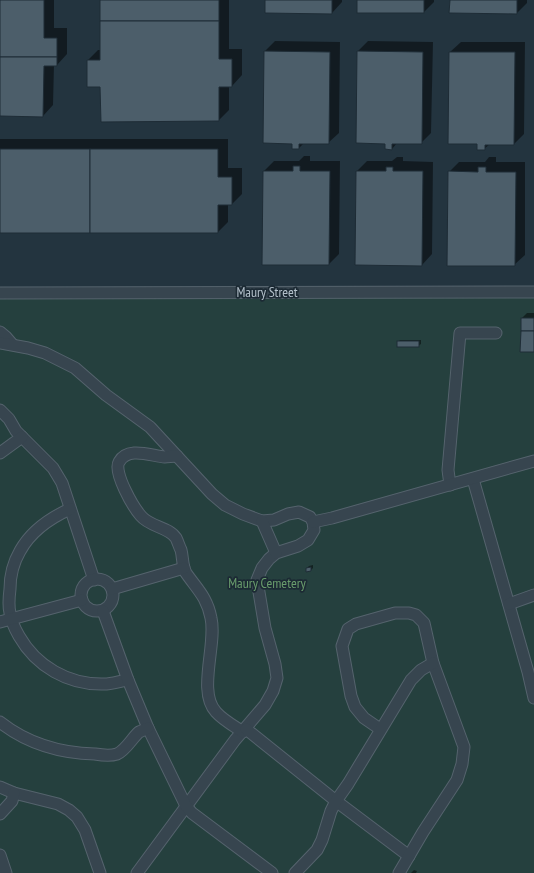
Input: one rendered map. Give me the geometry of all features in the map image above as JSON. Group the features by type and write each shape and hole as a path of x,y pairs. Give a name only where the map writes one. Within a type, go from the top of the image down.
{"street":[{"name":"Maury Street","path":"0,293 534,292"},
{"path":"0,332 6,336 12,344"},
{"path":"450,485 448,470 460,333 496,333"},
{"path":"0,343 12,344 45,353 75,368 106,396 150,427 208,490 221,501 242,514 262,521 274,520 288,514 299,512 310,517 313,522 314,530 308,540 298,546 268,558 262,568 258,580 266,628 277,678 273,691 265,705 235,740 137,873"},
{"path":"0,410 10,419 22,437 53,468 62,483 94,580"},
{"path":"0,453 22,437"},
{"path":"177,456 165,457 141,453 132,454 125,456 119,462 117,469 121,482 141,516 158,527 169,531 176,538 182,552 186,573 200,590 206,601 212,618 212,635 207,686 208,697 216,712 244,730 409,856"},
{"path":"313,522 534,461"},
{"path":"473,479 534,698"},
{"path":"70,509 50,519 41,526 26,541 20,551 11,573 9,598 11,618 29,652 53,672 73,680 103,684 128,680"},
{"path":"262,521 276,554"},
{"path":"112,589 184,568"},
{"path":"94,580 104,581 109,584 112,589 113,599 111,604 102,610 92,610 84,604 82,600 81,594 85,585 94,580"},
{"path":"509,604 534,595"},
{"path":"0,622 82,600"},
{"path":"102,610 128,680 148,728 186,806 192,813 272,873"},
{"path":"380,729 364,718 355,707 351,696 342,646 348,629 356,624 395,613 409,612 416,615 424,623 433,663 464,747 462,764 457,780 399,873"},
{"path":"295,873 317,850 336,801 348,784 411,680 421,670 433,663"},
{"path":"0,722 26,740 73,753 102,755 116,754 125,748 139,732 148,728"},
{"path":"0,787 14,793 58,804 69,810 77,817 85,830 100,873"},
{"path":"0,814 12,801 14,793"},
{"path":"0,855 6,873"}],"green space":[{"name":"Maury Cemetery","path":"0,293 534,294 534,873 0,873"}],"building":[{"path":"0,0 44,0 44,38 57,38 57,57 0,57"},
{"path":"100,0 219,0 219,21 100,21"},
{"path":"265,0 332,0 332,14 265,13"},
{"path":"357,0 424,0 424,13 357,13"},
{"path":"450,0 517,0 517,14 449,13"},
{"path":"100,21 219,21 219,59 232,59 232,87 219,87 219,121 101,122 100,87 87,87 87,60 100,60"},
{"path":"264,51 330,52 329,144 299,144 299,149 292,149 292,144 263,143"},
{"path":"357,51 423,52 422,144 392,144 392,150 385,149 385,144 356,143"},
{"path":"449,52 515,52 514,145 485,145 485,150 477,150 477,144 448,144"},
{"path":"0,57 57,57 57,66 44,66 43,117 0,116"},
{"path":"0,149 90,149 90,233 0,233"},
{"path":"90,149 218,149 218,177 232,177 232,205 218,205 218,233 90,233"},
{"path":"293,166 300,166 300,171 330,171 329,265 262,265 263,171 293,171"},
{"path":"386,167 393,167 393,171 423,171 422,266 355,265 356,171 386,171"},
{"path":"478,167 486,167 486,172 516,172 515,266 447,266 448,171 478,172"},
{"path":"521,318 534,318 534,331 521,331"},
{"path":"521,331 534,331 534,352 520,352"},
{"path":"397,341 419,341 419,347 397,347"},
{"path":"311,567 311,571 306,572 306,568"}]}
